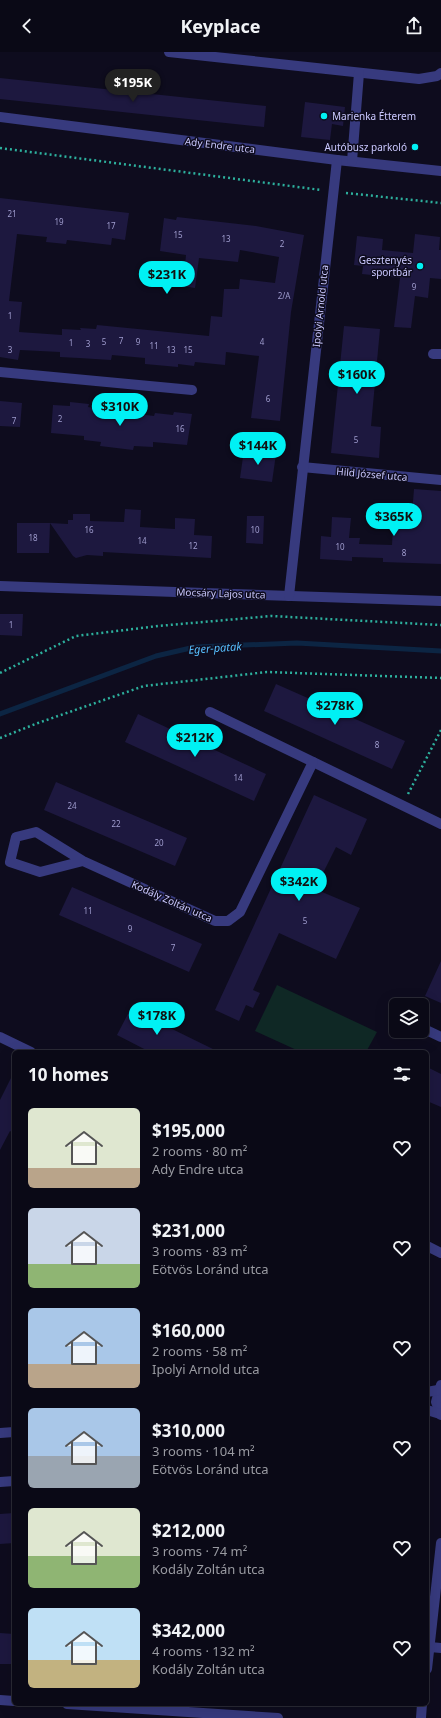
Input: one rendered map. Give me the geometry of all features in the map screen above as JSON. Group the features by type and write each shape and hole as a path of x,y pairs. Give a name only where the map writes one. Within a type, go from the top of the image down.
{"street":[{"path":"169,52 419,79 437,76 441,73"},
{"path":"352,161 359,73"},
{"name":"Ady Endre utca","path":"0,117 336,160 441,171"},
{"name":"Ipolyi Arnold utca","path":"289,596 336,160"},
{"path":"0,372 192,390"},
{"name":"Hild József utca","path":"302,467 441,480"},
{"name":"Mocsáry Lajos utca","path":"0,586 441,601"},
{"path":"210,712 441,824"},
{"name":"Kodály Zoltán utca","path":"83,861 40,872 10,862 16,836 36,832 83,861 215,921 228,921 240,912 313,762"},
{"path":"429,1031 441,1037"},
{"path":"0,1037 27,1050"},
{"path":"429,1247 441,1253"},
{"path":"429,1391 440,1387"},
{"path":"440,1387 436,1402 440,1415"},
{"path":"429,1411 440,1415"},
{"path":"0,1433 12,1432"},
{"path":"0,1482 12,1481"},
{"path":"429,1654 441,1543"},
{"path":"430,1647 441,1648"},
{"path":"0,1700 12,1701"},
{"path":"104,1706 217,1712 278,1718"},
{"path":"421,1718 422,1706"}],"path":[{"path":"0,148 333,191 441,203"},
{"path":"0,674 76,636 158,626 272,616 441,624"},
{"path":"0,738 38,723 144,686 267,672 441,678"},
{"path":"403,805 441,730"}],"green space":[{"path":"277,985 377,1032 367,1050 297,1050 255,1031"}],"building":[{"path":"0,78 266,106 264,127 0,99"},
{"name":"Marienka Étterem","path":"305,102 345,107 343,126 332,124 330,140 301,137"},
{"path":"0,198 129,213 125,240 112,238 111,245 67,240 66,244 46,242 47,237 17,234 9,301 22,302 19,332 62,335 62,329 96,329 97,325 209,336 211,316 222,317 224,289 239,289 240,279 275,283 279,257 240,250 238,262 199,258 195,288 183,286 186,255 160,251 164,218 176,220 177,217 256,226 304,235 291,312 280,421 251,418 259,356 226,352 225,365 195,362 194,366 178,364 178,367 145,364 145,358 112,355 111,360 60,357 60,352 20,350 18,360 0,357"},
{"path":"415,234 440,237 439,250 441,250 441,279 430,278 428,298 415,296 411,328 394,327 400,278 362,274 363,266 354,265 357,236 383,239 382,250 413,253"},
{"path":"344,326 380,329 371,426 381,427 379,458 331,453"},
{"path":"0,401 22,403 20,427 0,426"},
{"path":"70,402 89,404 88,407 105,410 104,413 137,417 138,414 154,416 155,413 173,415 174,412 192,414 187,445 153,442 153,447 134,446 133,450 100,446 101,442 84,440 84,436 51,433 53,405 70,406"},
{"path":"244,450 276,454 272,482 240,478"},
{"path":"414,489 441,491 441,564 383,562 383,558 352,557 352,561 320,559 321,536 331,537 332,517 351,518 349,538 360,538 359,544 392,545 393,527 411,528"},
{"path":"125,509 141,510 140,527 175,529 175,518 195,519 194,535 212,536 211,558 103,552 103,556 87,555 76,558 73,556 50,523 68,524 68,520 73,520 73,514 90,514 90,521 124,522"},
{"path":"247,516 264,516 263,544 246,543"},
{"path":"17,523 50,523 49,553 17,553"},
{"path":"0,614 23,614 22,636 0,635"},
{"path":"276,684 405,741 392,769 264,711"},
{"path":"138,714 266,774 254,801 125,742"},
{"path":"56,782 187,838 175,866 44,810"},
{"path":"314,795 367,819 351,855 336,847 315,889 360,908 336,959 279,933 253,990 260,993 253,1008 246,1005 239,1021 215,1010"},
{"path":"72,887 202,944 189,972 59,915"},
{"path":"441,961 441,1003 425,996"},
{"path":"131,1008 215,1050 146,1050 117,1035"},
{"path":"429,1068 441,1074 441,1107 429,1102"},
{"path":"12,1076 12,1132 10,1131 0,1150 0,1100"},
{"path":"12,1513 12,1543 0,1544 0,1514"},
{"path":"0,1633 12,1634 12,1664 0,1664"}],"waterway":[{"name":"Eger-patak","path":"0,714 156,656 195,647 297,643 441,651"}],"place":[{"name":"Marienka Étterem","path":"324,116"},
{"name":"Autóbusz parkoló","path":"415,147"},
{"name":"Gesztenyés sportbár","path":"420,266"}]}
